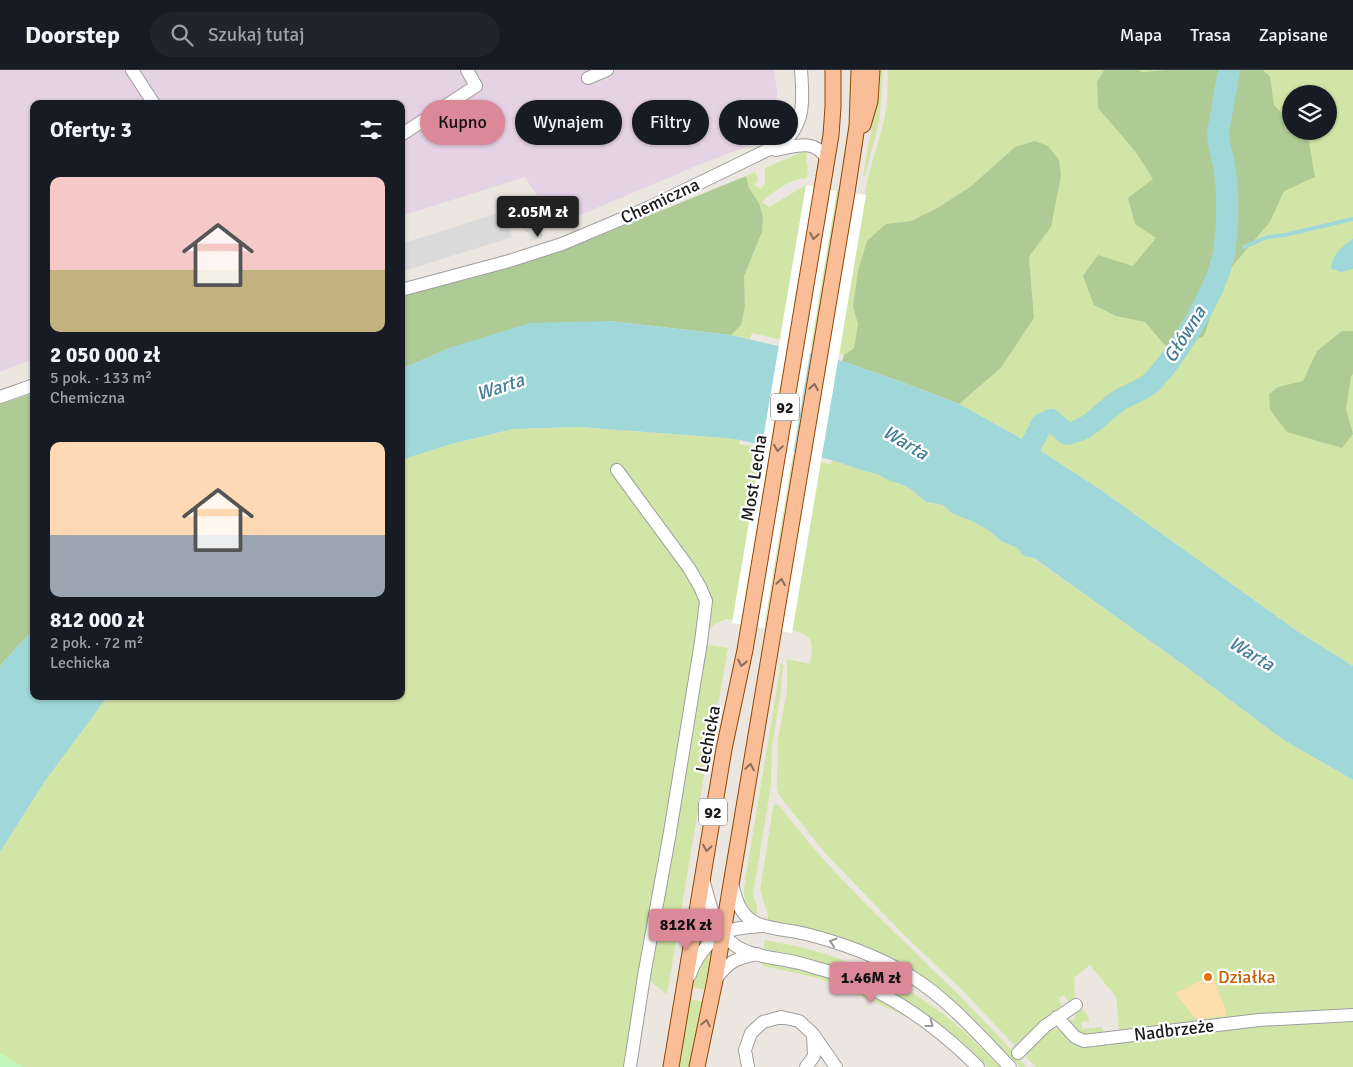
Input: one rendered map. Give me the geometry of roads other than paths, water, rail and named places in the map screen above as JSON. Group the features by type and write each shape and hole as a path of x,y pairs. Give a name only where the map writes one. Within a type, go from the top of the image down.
{"main road":[{"name":"92","path":"826,160 833,114 833,70"},
{"name":"92","path":"697,1067 715,980 732,882 847,192 857,118 859,70"},
{"path":"852,157 870,101 872,70"},
{"name":"Most Lecha","path":"749,626 826,160"},
{"name":"Lechicka","path":"671,1067 724,748 749,626"}],"street":[{"path":"132,70 151,100"},
{"path":"405,132 476,86 467,70"},
{"path":"588,78 607,70"},
{"name":"Chemiczna","path":"405,289 509,261 562,244 650,207 766,151 787,139 797,125 801,114 803,98 801,70"},
{"path":"766,151 803,145 812,146 822,152 826,160"},
{"path":"0,397 30,386"},
{"path":"617,470 689,568 706,601 702,642 630,1067"},
{"path":"703,876 717,924 722,933 737,947 757,954 829,972 859,983 897,1001 956,1045 978,1067"},
{"path":"732,882 738,907 746,916 762,926"},
{"path":"684,992 696,960 711,942 722,933 732,929 762,926 806,934 843,945 876,958 908,974 951,1008 1010,1067"},
{"path":"715,980 724,967 733,960 757,954"},
{"path":"1018,1053 1045,1026 1076,1005"},
{"name":"Nadbrzeże","path":"1057,1017 1074,1037 1084,1041 1250,1020 1353,1015"},
{"path":"748,1067 745,1050 751,1033 763,1022 781,1016 799,1021 813,1034 836,1067"},
{"path":"806,1067 814,1056 813,1034"}],"water":[{"path":"1353,238 1353,269 1341,272 1331,269 1333,259 1341,248"},
{"name":"Warta","path":"610,321 731,335 842,361 959,404 1024,440 1101,490 1297,631 1353,666 1353,780 1282,739 1185,666 1034,558 1024,556 1017,548 1001,541 988,530 972,521 953,514 943,505 926,502 912,490 877,474 832,460 740,440 579,427 513,429 451,444 405,459 405,367 452,347 530,323"},
{"path":"30,633 30,700 105,700 45,781 0,852 0,667"}],"waterway":[{"name":"Główna","path":"1011,468 1031,445 1042,424 1051,420 1067,434 1082,429 1121,399 1151,383 1176,352 1198,317 1216,279 1225,246 1227,189 1218,133 1229,70"},
{"path":"1244,247 1267,237 1285,235 1353,219"}],"place":[{"name":"Działka","path":"1208,977"}]}
